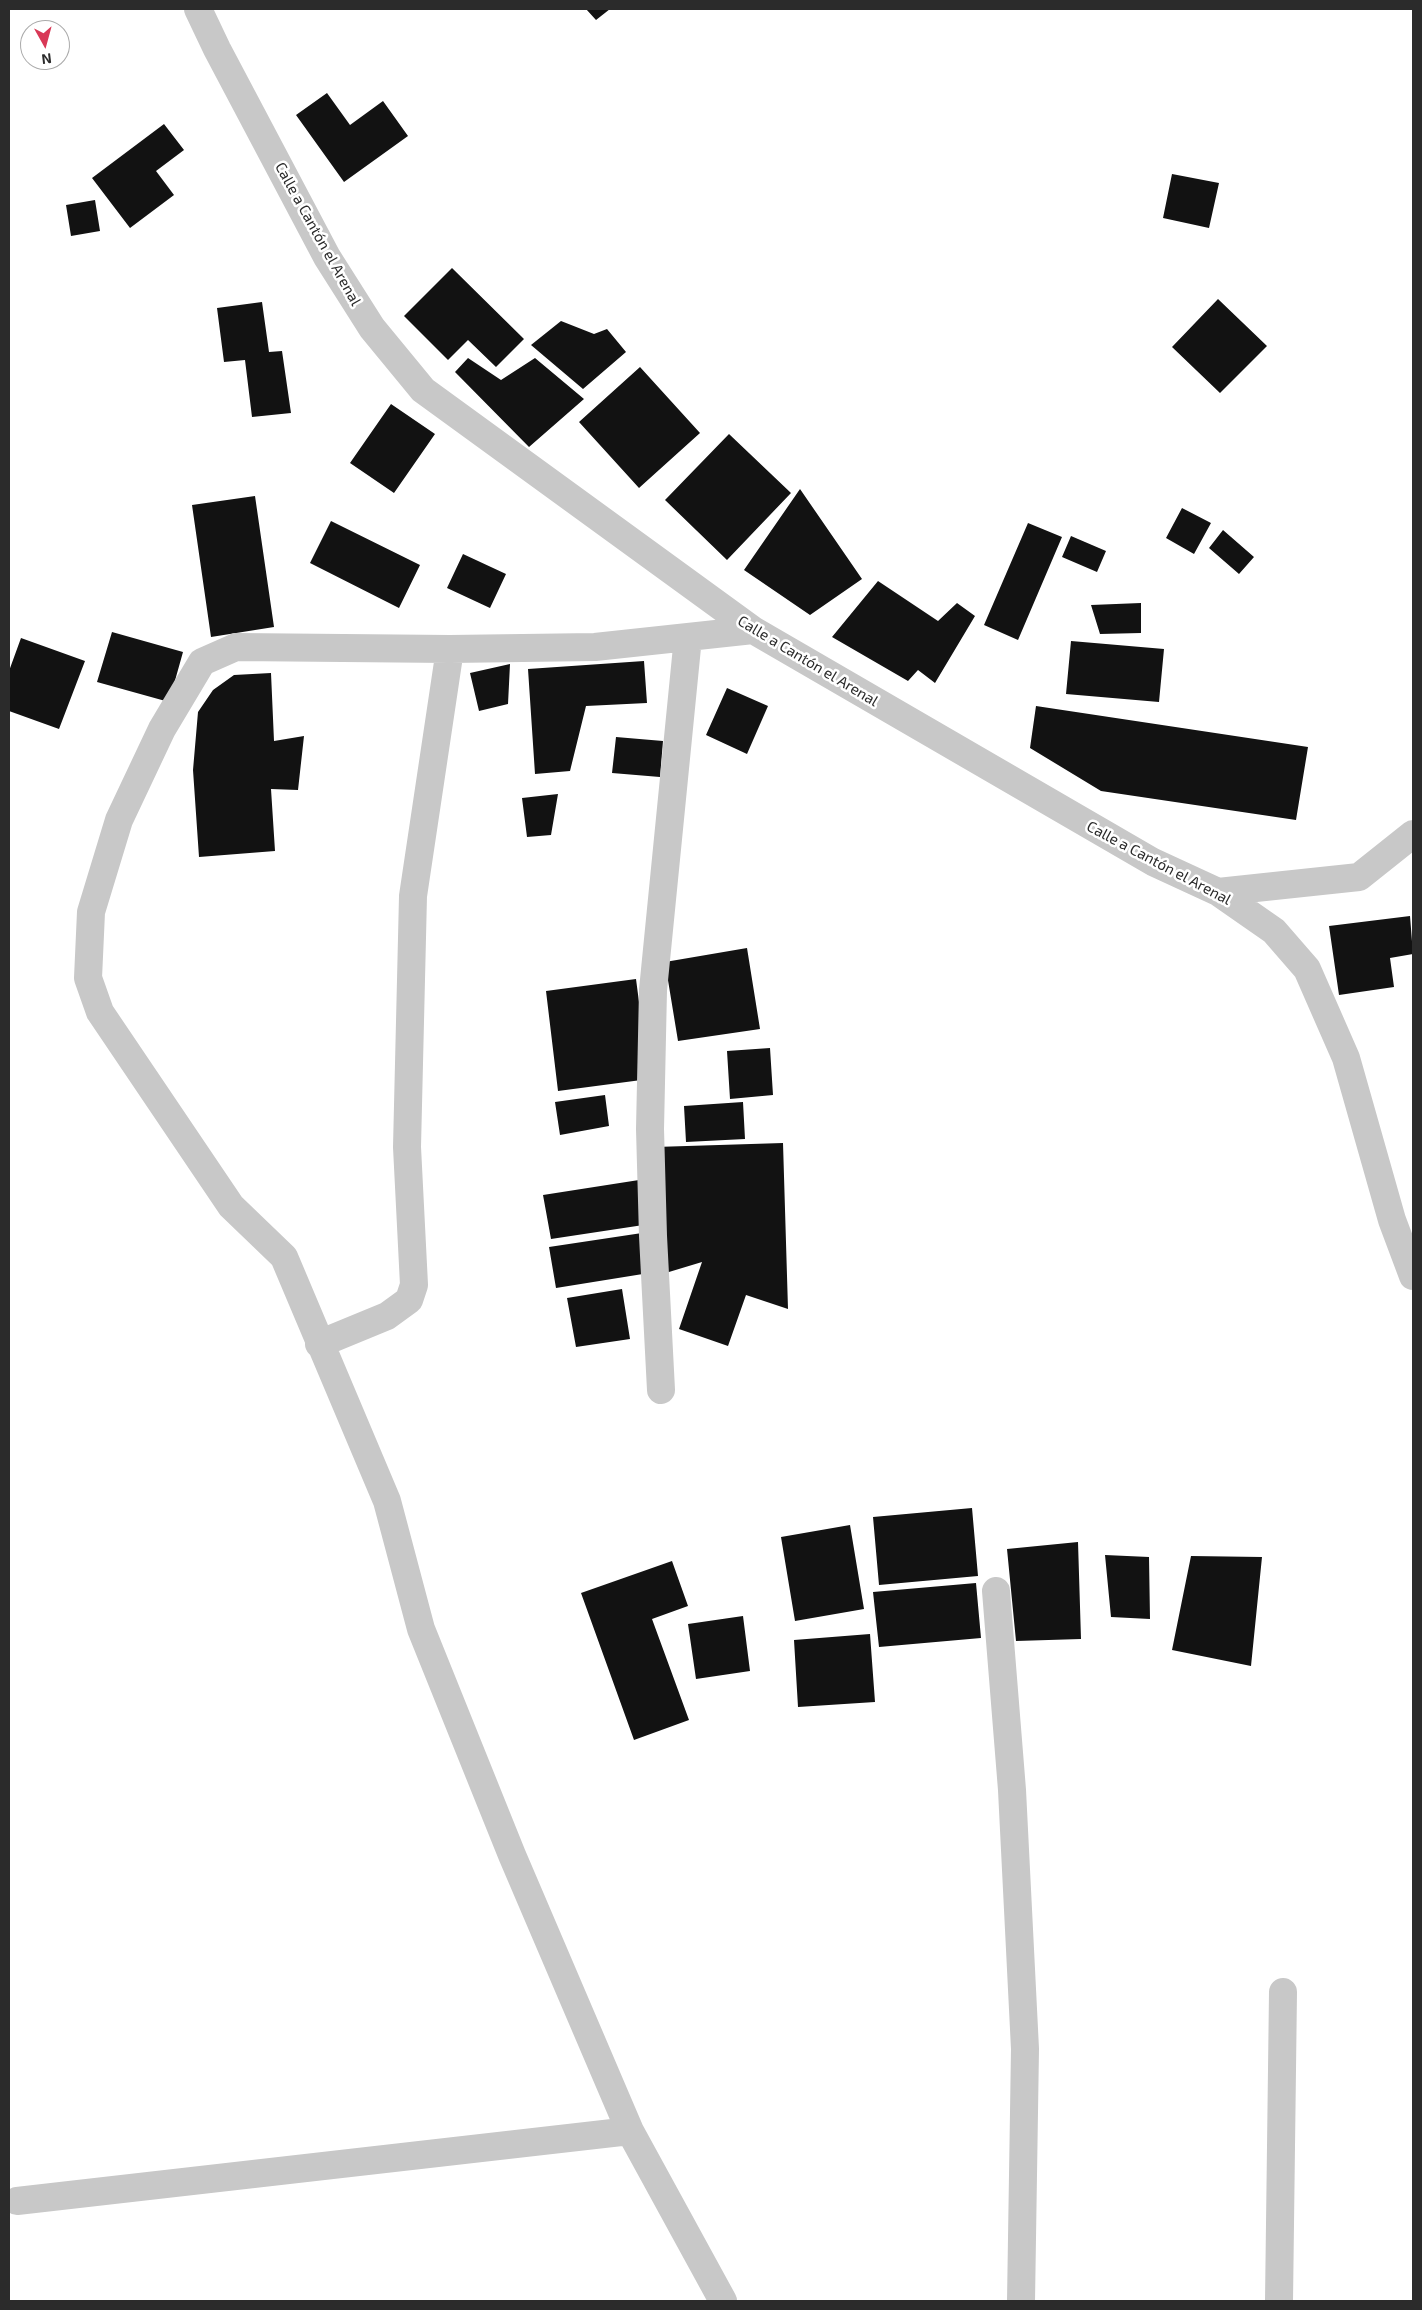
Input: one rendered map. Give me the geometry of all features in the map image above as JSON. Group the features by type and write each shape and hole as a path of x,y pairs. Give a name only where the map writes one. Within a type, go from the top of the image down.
{"street":[{"name":"Calle a Cantón el Arenal","path":"198,9 217,49 327,257 372,328 424,390 753,630 1144,857 1218,892 1274,931 1307,969 1346,1058 1392,1220 1413,1276"},
{"path":"722,2301 630,2131 512,1855 421,1629 387,1502 284,1257 231,1206 100,1012 88,978 91,912 119,820 162,729 202,662 236,647 450,649 595,647 753,630"},
{"path":"661,1390 651,1149 653,990 688,636"},
{"path":"319,1344 387,1316 409,1300 414,1285 407,1148 413,896 450,649"},
{"path":"1218,892 1359,877 1413,834"},
{"path":"996,1591 1012,1790 1025,2049 1021,2301"},
{"path":"1279,2301 1283,1992"},
{"path":"17,2201 630,2131"}],"building":[{"path":"586,9 610,9 596,20"},
{"path":"327,93 350,125 383,101 408,136 344,182 296,115"},
{"path":"164,124 184,150 156,171 174,195 130,228 92,178"},
{"path":"1172,174 1219,183 1209,228 1163,218"},
{"path":"95,200 100,231 71,236 66,205"},
{"path":"452,268 524,339 496,367 468,340 448,360 404,316"},
{"path":"1218,299 1267,346 1220,393 1172,347"},
{"path":"262,302 269,352 282,351 291,413 252,417 245,360 224,362 217,308"},
{"path":"561,321 594,334 607,329 626,352 583,389 531,345"},
{"path":"468,358 501,380 535,358 584,399 529,447 455,372"},
{"path":"640,367 700,433 639,488 579,422"},
{"path":"391,404 435,434 394,493 350,463"},
{"path":"729,434 791,493 727,560 665,500"},
{"path":"800,489 862,579 810,615 744,570"},
{"path":"255,496 274,627 211,637 192,505"},
{"path":"1182,508 1211,523 1194,554 1166,538"},
{"path":"331,521 420,565 399,608 310,563"},
{"path":"1028,523 1062,537 1018,640 984,625"},
{"path":"1223,530 1254,557 1239,574 1209,548"},
{"path":"1071,536 1106,551 1097,572 1062,557"},
{"path":"463,554 506,574 490,608 447,588"},
{"path":"878,581 938,621 957,603 975,616 935,683 918,670 908,681 832,637"},
{"path":"1141,603 1141,633 1100,634 1091,605"},
{"path":"112,632 183,652 169,702 97,682"},
{"path":"21,638 85,661 59,729 9,711 9,671"},
{"path":"1071,641 1164,649 1159,702 1066,694"},
{"path":"644,661 647,703 586,706 570,771 535,774 528,669"},
{"path":"510,664 508,704 479,711 470,673"},
{"path":"271,673 274,741 304,736 298,790 271,789 275,851 199,857 193,770 198,712 213,690 234,675"},
{"path":"727,688 768,706 747,754 706,735"},
{"path":"1036,706 1308,747 1296,820 1101,791 1030,748"},
{"path":"616,737 663,741 660,777 612,773"},
{"path":"558,794 551,835 527,837 522,798"},
{"path":"1410,916 1413,954 1390,958 1394,987 1339,995 1329,926"},
{"path":"747,948 760,1029 678,1041 665,962"},
{"path":"636,979 649,1079 558,1091 546,991"},
{"path":"770,1048 773,1095 730,1099 727,1051"},
{"path":"605,1095 609,1126 560,1135 555,1102"},
{"path":"743,1102 745,1139 686,1142 684,1106"},
{"path":"783,1143 788,1309 746,1295 728,1346 679,1329 702,1262 659,1275 655,1147"},
{"path":"639,1180 650,1224 551,1239 543,1195"},
{"path":"642,1233 649,1273 556,1288 549,1247"},
{"path":"622,1289 630,1339 576,1347 567,1298"},
{"path":"972,1508 978,1576 879,1585 873,1517"},
{"path":"850,1525 864,1609 795,1621 781,1537"},
{"path":"1078,1542 1081,1639 1016,1641 1007,1549"},
{"path":"1105,1555 1149,1557 1150,1619 1111,1617"},
{"path":"1191,1556 1262,1557 1251,1666 1172,1650"},
{"path":"672,1561 688,1606 652,1619 689,1720 634,1740 581,1593"},
{"path":"976,1583 981,1638 879,1647 873,1592"},
{"path":"743,1616 750,1671 696,1679 688,1624"},
{"path":"870,1634 875,1702 798,1707 794,1640"}]}
